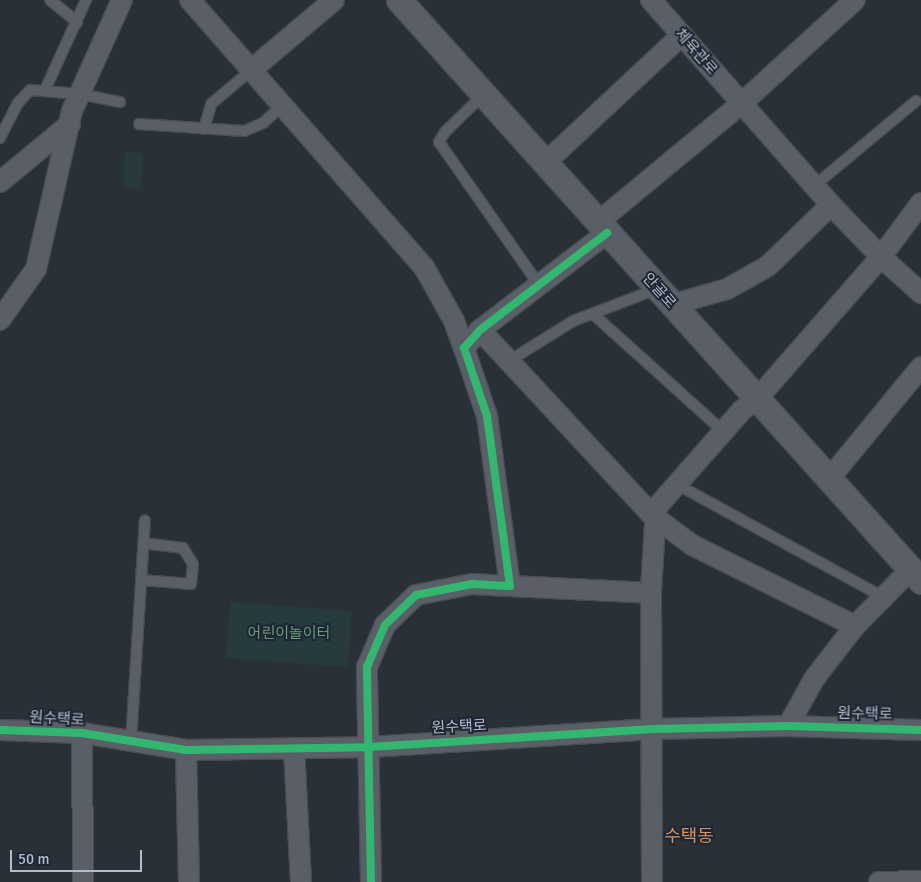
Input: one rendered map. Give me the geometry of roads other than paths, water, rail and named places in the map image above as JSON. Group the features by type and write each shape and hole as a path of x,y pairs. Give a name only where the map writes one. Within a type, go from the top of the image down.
{"street":[{"path":"0,320 36,269 70,124 80,94 122,0"},
{"path":"190,0 250,71 424,266 454,322 487,416 510,586"},
{"path":"250,71 334,0"},
{"name":"안골로","path":"399,0 544,164 916,575"},
{"name":"체육관로","path":"651,0 831,205 880,257 921,293"},
{"path":"464,348 480,330 539,285 855,0"},
{"path":"544,164 682,36"},
{"path":"0,182 70,124"},
{"path":"652,882 653,730 651,593 656,508 742,410 757,399 880,257 921,203"},
{"path":"664,297 727,288 768,266 831,205"},
{"path":"480,330 655,518 692,545 855,626"},
{"path":"829,479 921,367"},
{"path":"788,726 814,680 855,626 883,597 916,575"},
{"path":"371,882 367,667 385,625 416,595 472,584 651,593"},
{"name":"원수택로","path":"0,730 82,733 186,750 369,747 653,730 788,726 921,730"},
{"path":"82,733 83,882"},
{"path":"294,748 301,882"},
{"path":"186,750 189,882"},
{"path":"879,882 921,881"}],"lane":[{"path":"50,0 76,22"},
{"path":"45,90 86,0"},
{"path":"204,129 211,104 250,71"},
{"path":"0,138 24,95 30,90 80,94 120,102"},
{"path":"484,95 445,132 439,142 539,285"},
{"path":"814,186 916,101"},
{"path":"139,124 244,131 263,123 282,106"},
{"path":"508,361 573,322 593,314 664,297"},
{"path":"593,314 724,432"},
{"path":"676,484 883,597"},
{"path":"130,741 145,520"},
{"path":"142,580 191,584 193,564 190,554 183,548 144,543"}],"district":[{"name":"수택동","path":"689,836"}],"park label":[{"name":"어린이놀이터","path":"289,634"}]}
